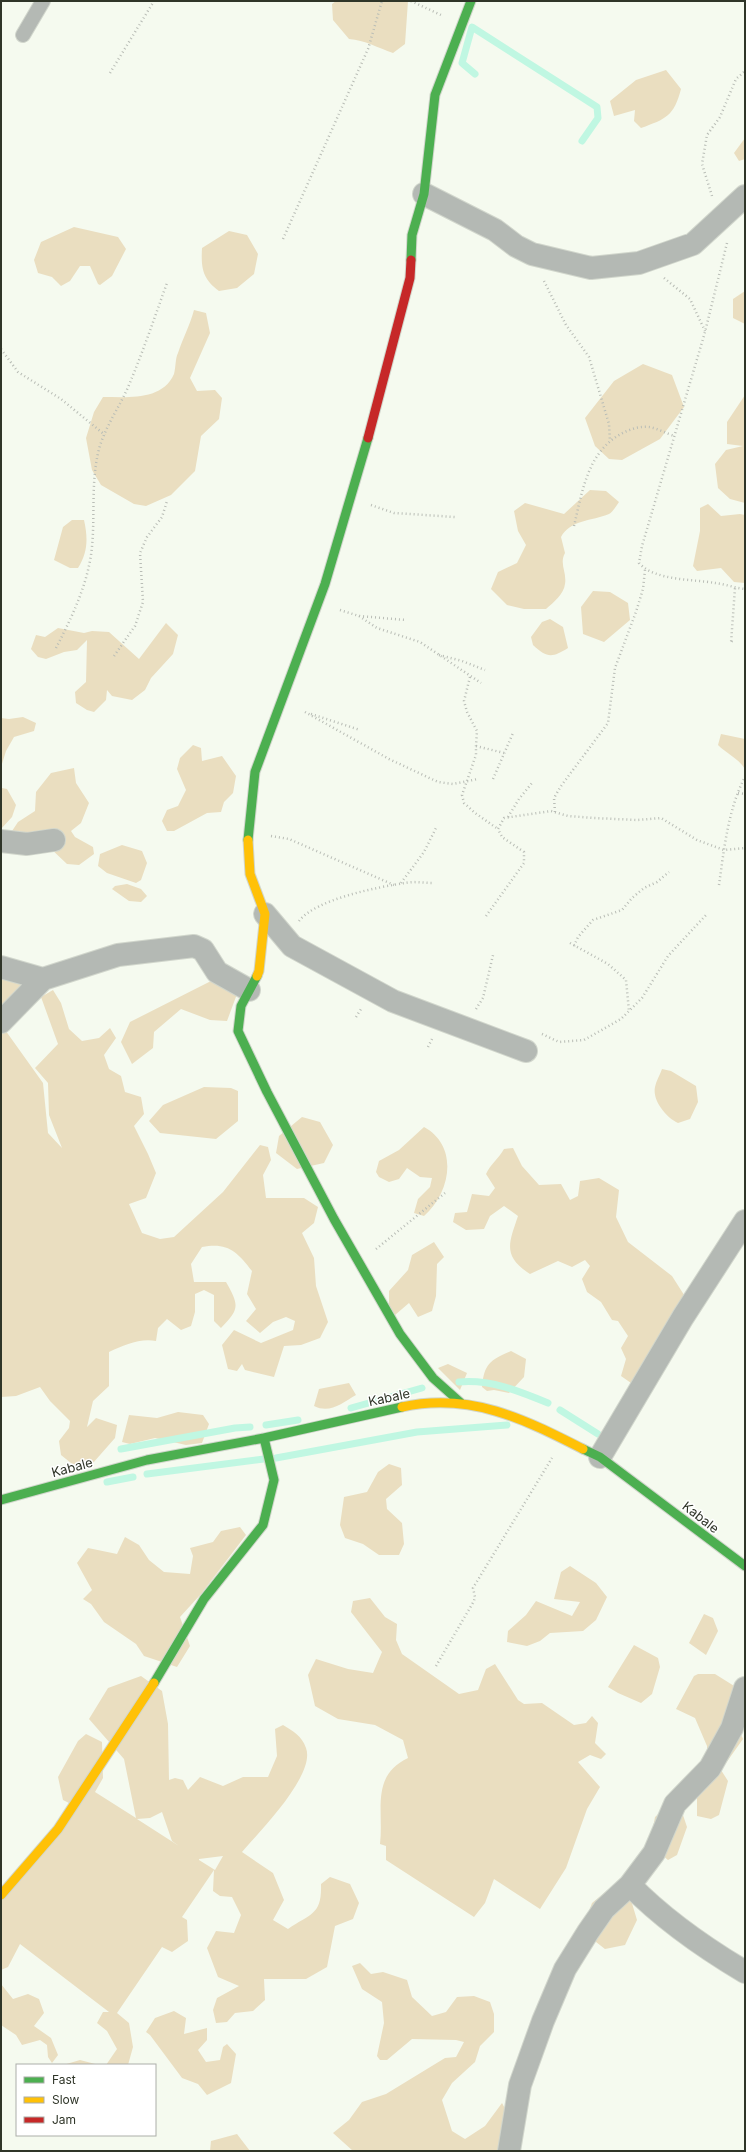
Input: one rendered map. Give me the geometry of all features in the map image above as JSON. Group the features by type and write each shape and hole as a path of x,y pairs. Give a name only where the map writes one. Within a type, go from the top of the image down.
{"street":[{"path":"471,1 435,95 424,194 412,236 410,278 382,389 351,497 319,599 255,772 248,833 250,874 266,914 292,946 393,1001 432,1017 456,1024 526,1051"},
{"path":"424,194 495,230 516,246 532,254 591,268 634,263 693,244 745,196"},
{"path":"1,841 27,844 54,840"},
{"path":"266,914 259,971 241,1006 238,1031 267,1092 358,1263 405,1340 433,1378 461,1403"},
{"path":"1,1022 44,979 118,955 194,946 203,950 217,972 250,990"},
{"path":"1,967 44,979"},
{"path":"600,1457 745,1221"},
{"name":"Kabale","path":"1,1500 147,1460 264,1438 416,1404 461,1403 494,1409 564,1439 600,1457 745,1566"},
{"path":"1,1895 58,1829 161,1672 204,1599 263,1524 274,1480 264,1438"},
{"path":"509,2151 520,2085 543,2021 565,1969 588,1932 604,1910 630,1885 654,1854 675,1804 710,1768 732,1728 745,1688"},
{"path":"630,1885 672,1924 745,1972"}],"lane":[{"path":"23,35 43,1"}],"path":[{"path":"110,73 154,1"},
{"path":"284,239 368,49 382,1"},
{"path":"411,1 461,24"},
{"path":"745,72 736,79 720,117 708,136 702,164 721,219 727,246 705,332 642,546 639,563 645,569 683,580 716,583 745,589"},
{"path":"532,254 566,325 589,357 609,424 610,440"},
{"path":"634,263 647,268 664,278 690,299 705,332"},
{"path":"56,648 68,626 85,582 91,555 93,531 92,501 99,449 113,415 131,382 167,283"},
{"path":"1,349 18,372 61,399 104,436"},
{"path":"574,526 589,470 596,457 610,440 629,429 649,427 675,436"},
{"path":"351,497 394,513 454,518"},
{"path":"114,656 135,626 143,602 140,553 147,537 162,517 167,501"},
{"path":"555,812 554,798 561,786 608,723 615,668 636,612 645,569"},
{"path":"732,641 731,643 735,588"},
{"path":"319,599 340,610 359,616 406,620"},
{"path":"359,616 378,628 420,642 437,655 481,683"},
{"path":"437,655 462,661 484,670"},
{"path":"470,677 464,700 467,712 477,731 476,755 462,795 464,803 475,813 498,829 502,837 524,852 524,863 486,916"},
{"path":"281,703 360,730"},
{"path":"305,712 389,759 438,782 453,784 478,779"},
{"path":"493,779 513,733"},
{"path":"476,746 504,753"},
{"path":"719,885 724,850 738,793 745,777"},
{"path":"508,817 519,799 532,783"},
{"path":"738,793 745,794"},
{"path":"498,829 504,818 552,811 568,816 627,819 661,818 697,840 724,850 745,848"},
{"path":"401,884 424,852 437,826"},
{"path":"248,833 289,839 335,861 395,885"},
{"path":"574,946 578,937 593,920 622,910 632,898 644,888 657,882 669,872"},
{"path":"286,939 301,918 316,907 360,891 401,884 432,883"},
{"path":"538,1032 559,1042 584,1040 621,1019 642,998 668,956 706,915"},
{"path":"570,943 608,964 626,980 629,1012"},
{"path":"456,1024 472,1017 483,998 494,954"},
{"path":"358,1263 445,1193"},
{"path":"436,1666 474,1601 475,1597 473,1588 564,1439"}],"shaded area":[{"path":"336,1 408,1 405,44 393,53 366,43 349,39 333,20 332,4"},
{"path":"666,70 681,89 672,111 668,115 657,122 641,128 634,121 635,110 614,116 610,101 636,80"},
{"path":"745,138 745,159 739,161 734,153"},
{"path":"74,227 118,237 126,249 112,276 100,285 98,284 90,266 80,266 70,281 61,286 52,277 38,273 34,260 41,242"},
{"path":"229,231 247,235 258,254 254,274 237,288 219,291 209,282 202,267 202,248"},
{"path":"745,291 745,324 733,318 733,299"},
{"path":"194,310 206,313 210,333 190,378 197,391 215,390 222,398 219,419 201,436 195,471 171,495 146,506 134,504 101,485 92,470 86,438 94,412 103,397 143,396 161,389 169,383 174,374 177,355"},
{"path":"643,364 672,375 684,407 660,439 622,460 609,459 595,446 585,418 614,381"},
{"path":"745,395 745,503 730,499 718,488 715,464 726,450 743,446 727,444 727,422"},
{"path":"590,490 606,491 619,502 609,514 576,524 565,531 561,537 565,553 563,557 565,580 563,591 546,609 524,609 507,605 491,589 498,572 517,563 526,545 518,531 514,511 525,503 564,514"},
{"path":"708,504 721,516 740,514 745,515 745,583 734,582 721,568 697,571 693,566 700,531 700,508"},
{"path":"72,520 84,520 86,533 84,556 78,568 70,568 54,560 63,527"},
{"path":"593,591 610,592 628,603 630,620 604,642 583,634 581,607"},
{"path":"550,619 563,627 568,648 554,655 546,654 533,645 531,637 542,622"},
{"path":"166,623 178,635 173,654 151,678 145,690 132,700 112,696 107,690 106,700 94,712 87,710 76,703 75,692 86,682 87,640 77,650 64,652 46,659 38,657 31,649 36,635 45,637 58,628 84,633 92,631 109,632 139,659"},
{"path":"23,717 36,723 34,731 14,737 6,751 1,767 1,718 9,719"},
{"path":"721,734 745,739 745,769 739,762 718,745"},
{"path":"193,745 201,748 202,761 222,756 236,776 233,793 224,802 221,812 207,813 174,831 167,831 162,821 167,810 178,806 186,790 177,769 180,758"},
{"path":"74,768 76,783 89,803 81,823 71,831 75,837 93,847 94,854 79,865 67,864 49,847 37,848 12,831 18,822 35,811 36,792 51,773"},
{"path":"2,788 7,789 16,805 12,817 1,829"},
{"path":"122,845 142,851 147,863 141,880 136,883 107,873 98,866 100,854"},
{"path":"127,884 141,889 147,896 141,902 129,901 112,889 115,886"},
{"path":"1,974 31,982 1,1012"},
{"path":"211,981 237,994 227,1021 210,1020 181,1009 154,1032 153,1048 132,1064 121,1042 130,1022"},
{"path":"53,990 61,1003 69,1029 82,1041 99,1038 110,1028 116,1038 104,1055 109,1069 121,1076 125,1092 141,1097 144,1114 134,1126 156,1173 146,1198 129,1204 142,1233 160,1239 174,1237 223,1192 260,1145 268,1147 271,1160 263,1175 266,1198 304,1198 318,1207 314,1223 302,1233 314,1258 316,1286 328,1322 320,1338 301,1345 284,1346 274,1377 245,1370 242,1364 237,1371 228,1369 222,1345 234,1330 261,1343 293,1330 295,1321 286,1317 273,1322 260,1333 246,1321 256,1309 247,1294 252,1271 236,1253 225,1247 202,1247 191,1264 194,1282 226,1282 236,1306 232,1316 221,1328 214,1321 214,1295 204,1290 195,1294 195,1312 191,1326 181,1330 167,1319 158,1328 156,1341 138,1341 109,1352 109,1386 93,1401 87,1427 96,1418 117,1425 115,1438 93,1463 76,1467 61,1455 59,1441 69,1428 70,1421 50,1401 40,1387 16,1396 1,1397 1,1030 3,1027 43,1083 48,1133 62,1148 49,1115 48,1083 35,1068 58,1044 41,997"},
{"path":"662,1069 671,1071 696,1086 698,1102 690,1119 678,1123 674,1121 665,1113 658,1103 655,1087"},
{"path":"204,1087 231,1088 238,1091 238,1121 216,1139 160,1133 149,1121 163,1105"},
{"path":"302,1117 320,1122 333,1145 324,1163 297,1169 276,1153 279,1136"},
{"path":"424,1127 435,1135 443,1146 447,1170 445,1182 440,1195 424,1216 414,1213 418,1199 430,1187 432,1178 420,1177 407,1168 399,1179 389,1182 379,1177 376,1172 379,1161 399,1150"},
{"path":"513,1148 522,1166 539,1185 561,1184 570,1200 578,1196 580,1181 599,1178 619,1190 616,1217 628,1242 672,1276 686,1298 641,1383 631,1383 621,1376 626,1359 621,1348 628,1336 618,1321 612,1320 601,1302 587,1292 582,1279 590,1266 585,1260 572,1267 558,1261 530,1274 515,1261 512,1255 510,1241 518,1216 504,1206 490,1216 484,1229 466,1230 453,1222 455,1213 467,1212 472,1194 489,1196 495,1188 486,1174 504,1149"},
{"path":"434,1242 444,1257 437,1264 436,1296 432,1311 418,1317 409,1303 395,1315 389,1308 389,1291 408,1270 412,1255"},
{"path":"511,1351 526,1359 524,1377 509,1393 494,1390 487,1391 482,1387 484,1373 489,1364 498,1357"},
{"path":"448,1364 467,1373 460,1390 438,1368"},
{"path":"349,1383 356,1395 331,1408 325,1409 314,1406 319,1389"},
{"path":"178,1412 203,1415 209,1424 202,1443 186,1445 155,1438 130,1444 122,1442 129,1415 157,1418"},
{"path":"389,1464 401,1468 402,1485 386,1499 387,1509 402,1523 404,1544 399,1555 379,1555 363,1544 345,1538 340,1525 344,1497 367,1492 378,1472"},
{"path":"240,1527 246,1535 201,1594 180,1617 190,1646 177,1667 144,1656 136,1644 104,1622 91,1604 83,1599 92,1590 77,1563 88,1548 117,1554 125,1537 139,1545 149,1560 164,1572 190,1574 193,1556 190,1548 213,1542 221,1531"},
{"path":"570,1566 596,1583 607,1597 596,1620 583,1631 550,1633 540,1641 527,1646 507,1642 508,1631 526,1615 536,1601 572,1616 580,1602 554,1599 561,1572"},
{"path":"370,1598 385,1617 397,1624 396,1640 402,1654 459,1694 478,1690 486,1669 495,1664 518,1700 524,1704 542,1703 574,1725 586,1723 592,1716 598,1723 595,1743 606,1754 601,1759 590,1755 578,1762 600,1787 587,1809 566,1868 540,1909 494,1879 485,1903 474,1917 386,1860 386,1846 380,1844 381,1795 383,1784 388,1774 396,1766 408,1758 403,1740 375,1725 338,1719 315,1706 308,1675 316,1659 348,1669 373,1673 382,1652 351,1612 353,1601"},
{"path":"704,1614 713,1618 718,1631 706,1655 689,1643"},
{"path":"634,1645 658,1658 660,1667 652,1694 641,1703 608,1687"},
{"path":"698,1674 715,1674 739,1689 738,1728 743,1739 721,1770 728,1781 719,1815 711,1819 697,1816 697,1797 707,1754 707,1746 695,1718 676,1709 694,1676"},
{"path":"141,1676 162,1691 168,1724 169,1780 175,1778 183,1780 188,1790 200,1777 223,1786 243,1777 268,1777 277,1756 275,1729 283,1725 290,1729 297,1734 306,1748 307,1759 303,1773 284,1803 242,1852 273,1873 284,1900 273,1920 288,1929 314,1912 320,1902 321,1884 330,1877 350,1884 359,1903 353,1919 335,1926 327,1967 306,1979 264,1979 265,2000 253,2011 235,2013 227,2022 216,2023 213,2010 217,1998 239,1986 218,1977 207,1948 216,1931 234,1933 241,1915 232,1897 220,1896 213,1891 214,1870 182,1917 187,1920 188,1941 172,1952 162,1947 117,2013 129,2023 133,2047 128,2064 107,2064 117,2049 107,2031 97,2023 103,2012 109,2012 20,1944 8,1967 1,1970 1,1899 77,1807 63,1800 58,1777 78,1741 86,1734 102,1742 103,1778 95,1792 136,1818 124,1759 89,1719 108,1688","holes":["162,1812 172,1841 179,1846 137,1819 150,1818","223,1856 215,1870 199,1860 199,1859"]},
{"path":"667,1806 683,1815 687,1827 677,1855 668,1860 662,1855 651,1838 655,1817"},
{"path":"609,1889 631,1900 637,1920 625,1945 605,1949 596,1942 586,1919 592,1903"},
{"path":"360,1963 371,1974 383,1972 407,1980 412,1997 432,2016 446,2012 457,1997 474,1996 490,2002 494,2014 494,2032 480,2046 475,2062 452,2083 442,2100 452,2131 465,2139 485,2126 502,2103 509,2116 499,2151 353,2151 333,2133 349,2120 362,2102 386,2094 445,2058 456,2057 464,2042 456,2040 412,2039 387,2060 380,2060 377,2056 384,2023 382,2002 362,1989 352,1966"},
{"path":"1,1984 13,1999 28,1994 39,1999 44,2013 34,2026 51,2038 58,2055 52,2063 48,2057 47,2045 40,2040 22,2045 16,2035 1,2025"},
{"path":"174,2011 186,2018 184,2034 207,2028 207,2040 198,2050 206,2062 220,2060 223,2047 227,2044 236,2054 231,2083 207,2095 198,2084 182,2078 150,2035 146,2032 155,2018"},
{"path":"80,2060 95,2064 66,2064"},
{"path":"237,2134 250,2151 210,2151 211,2141"}],"waterway":[{"path":"475,74 462,63 472,27 597,107 598,118 582,141"},
{"path":"459,1382 482,1382 493,1384 515,1390 548,1403"},
{"path":"351,1408 422,1388"},
{"path":"560,1410 598,1434"},
{"path":"266,1425 298,1420"},
{"path":"276,1458 417,1432 507,1425"},
{"path":"121,1449 235,1428 250,1427"},
{"path":"147,1474 264,1459"},
{"path":"107,1482 133,1477"}],"traffic: fast":[{"path":"411,260 412,235 424,194 435,95 471,1"},
{"path":"248,840 255,772 325,584 368,438"},
{"path":"257,976 241,1006 238,1031 267,1092 334,1219 400,1334 433,1378 461,1403"},
{"path":"1,1500 147,1460 264,1438 402,1407"},
{"path":"154,1683 204,1599 263,1525 274,1480 264,1438"},
{"path":"583,1449 600,1457 745,1566"}],"traffic: slow":[{"path":"248,840 250,874 265,914 259,971 257,976"},
{"path":"402,1407 427,1403 451,1403 496,1411 539,1428 583,1449"},
{"path":"1,1895 58,1829 154,1683"}],"traffic: jam":[{"path":"368,438 410,278 411,260"}]}
